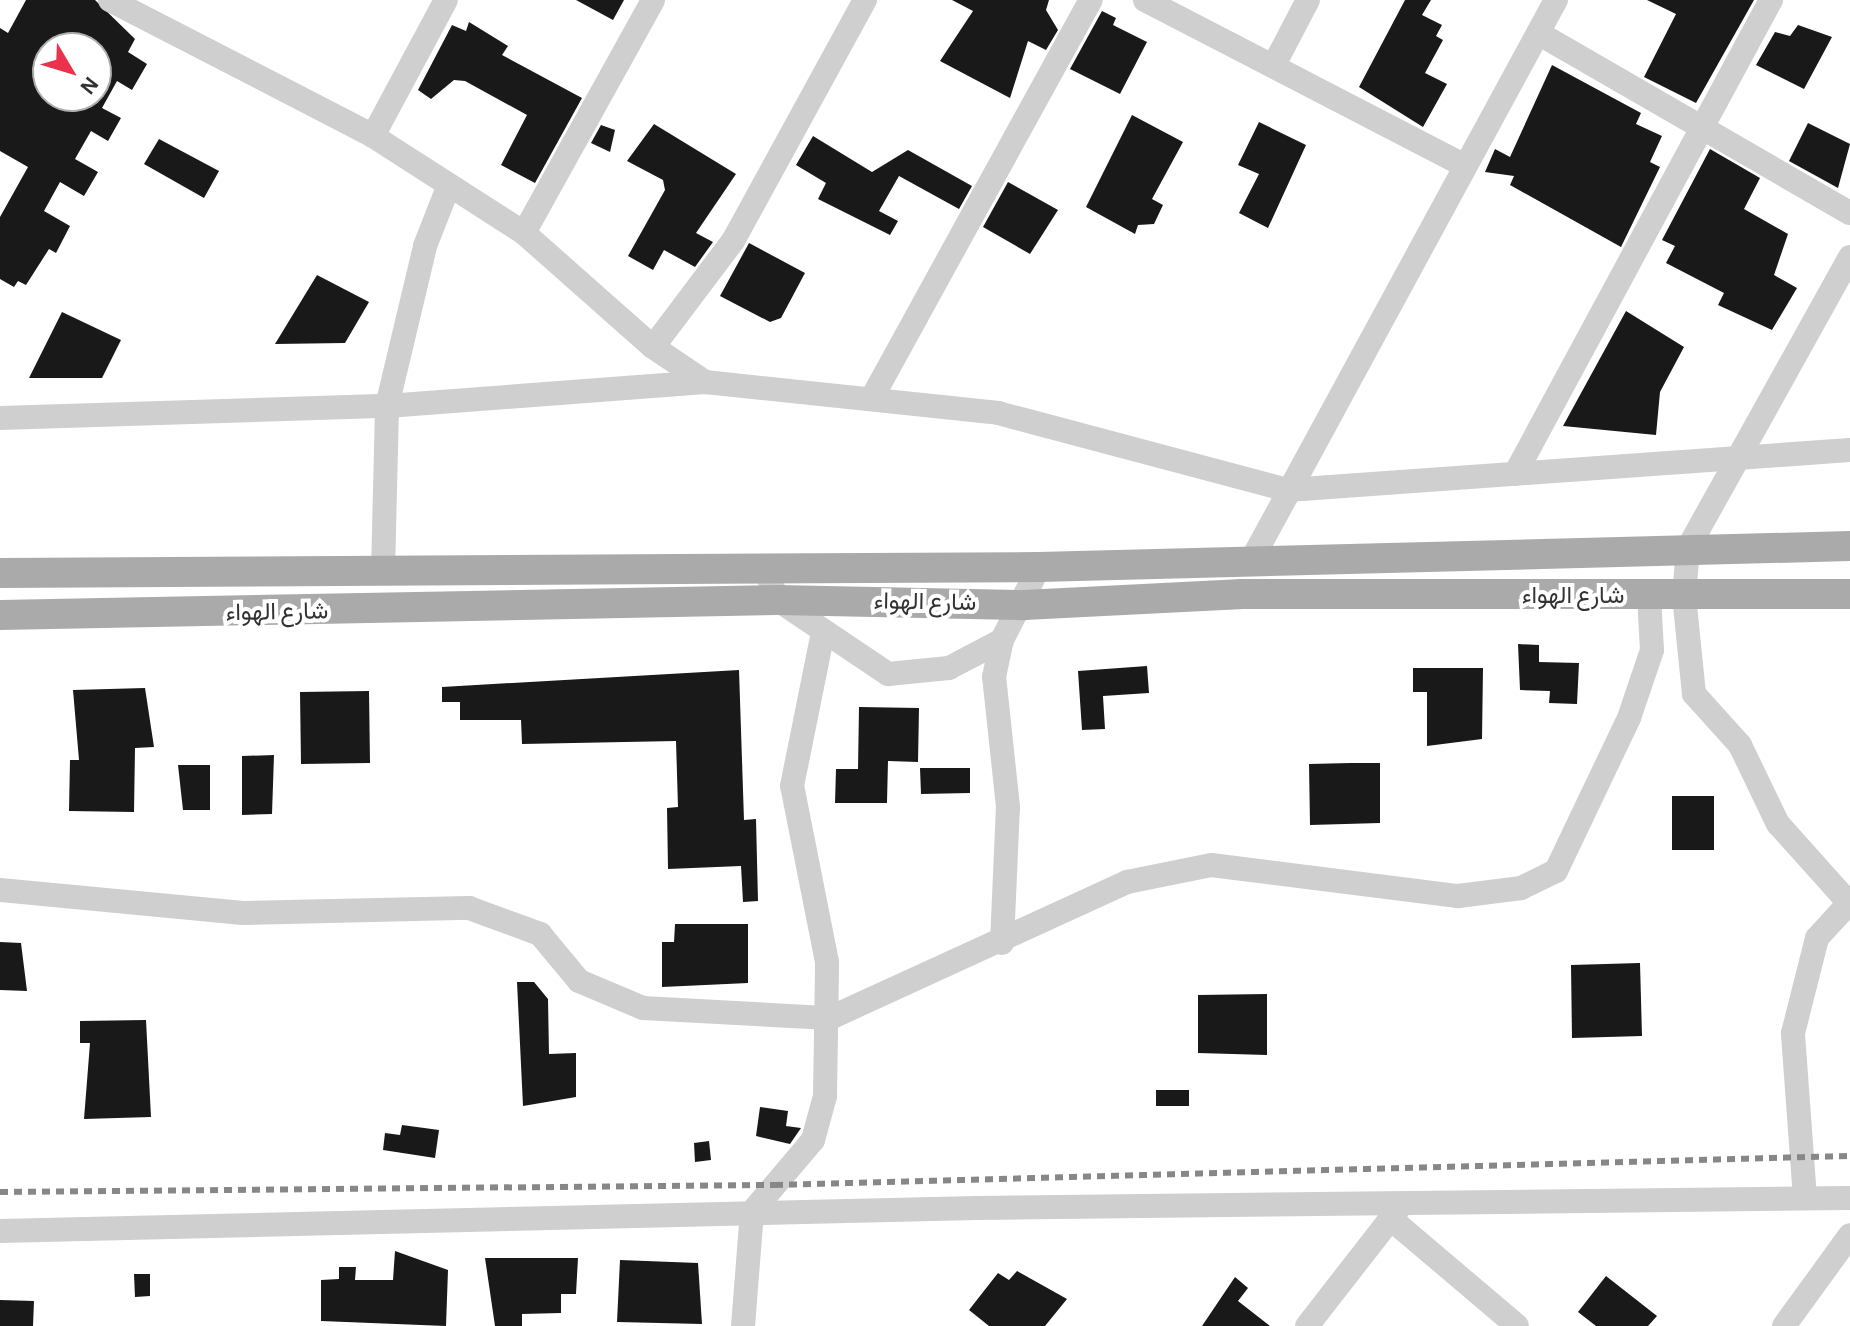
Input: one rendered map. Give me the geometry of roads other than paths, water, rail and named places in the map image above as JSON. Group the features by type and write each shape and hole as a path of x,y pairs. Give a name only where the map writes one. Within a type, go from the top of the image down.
{"main road":[{"name":"شارع الهواء","path":"0,573 1039,567 1850,546"},
{"name":"شارع الهواء","path":"0,615 778,600 1024,605 1243,594 1649,597 1850,594"}],"street":[{"path":"110,0 373,136 447,190 524,233 653,347 705,382"},
{"path":"373,136 446,0"},
{"path":"524,233 653,0"},
{"path":"653,347 733,241 865,0"},
{"path":"873,396 1091,0"},
{"path":"1145,0 1275,63 1465,166"},
{"path":"1275,63 1308,0"},
{"path":"1250,563 1556,0"},
{"path":"1515,474 1771,0"},
{"path":"1538,33 1699,130 1850,213"},
{"path":"383,572 387,406 425,246 447,190"},
{"path":"1805,1198 1793,1033 1817,938 1849,902 1778,824 1740,745 1694,694 1684,596 1688,548 1850,257"},
{"path":"0,418 387,406 705,382 873,396 998,413 1288,490 1850,450"},
{"path":"764,567 778,600 888,674 913,675 949,668 1002,640"},
{"path":"1002,943 1008,807 994,677 1002,640 1024,605 1039,567"},
{"path":"0,890 243,913 469,908 540,934 579,981 643,1008 830,1018 1002,943 1127,882 1211,865 1458,896 1521,888 1556,871 1629,718 1652,650 1649,597"},
{"path":"743,1326 752,1212 820,1123 830,1018 820,903 792,786 823,632"},
{"path":"0,1231 752,1212 1397,1211 1850,1198"},
{"path":"1307,1326 1397,1211"},
{"path":"1397,1211 1517,1326"},
{"path":"1784,1326 1850,1235"}],"railway":[{"path":"0,1192 775,1185 1850,1156"}]}
